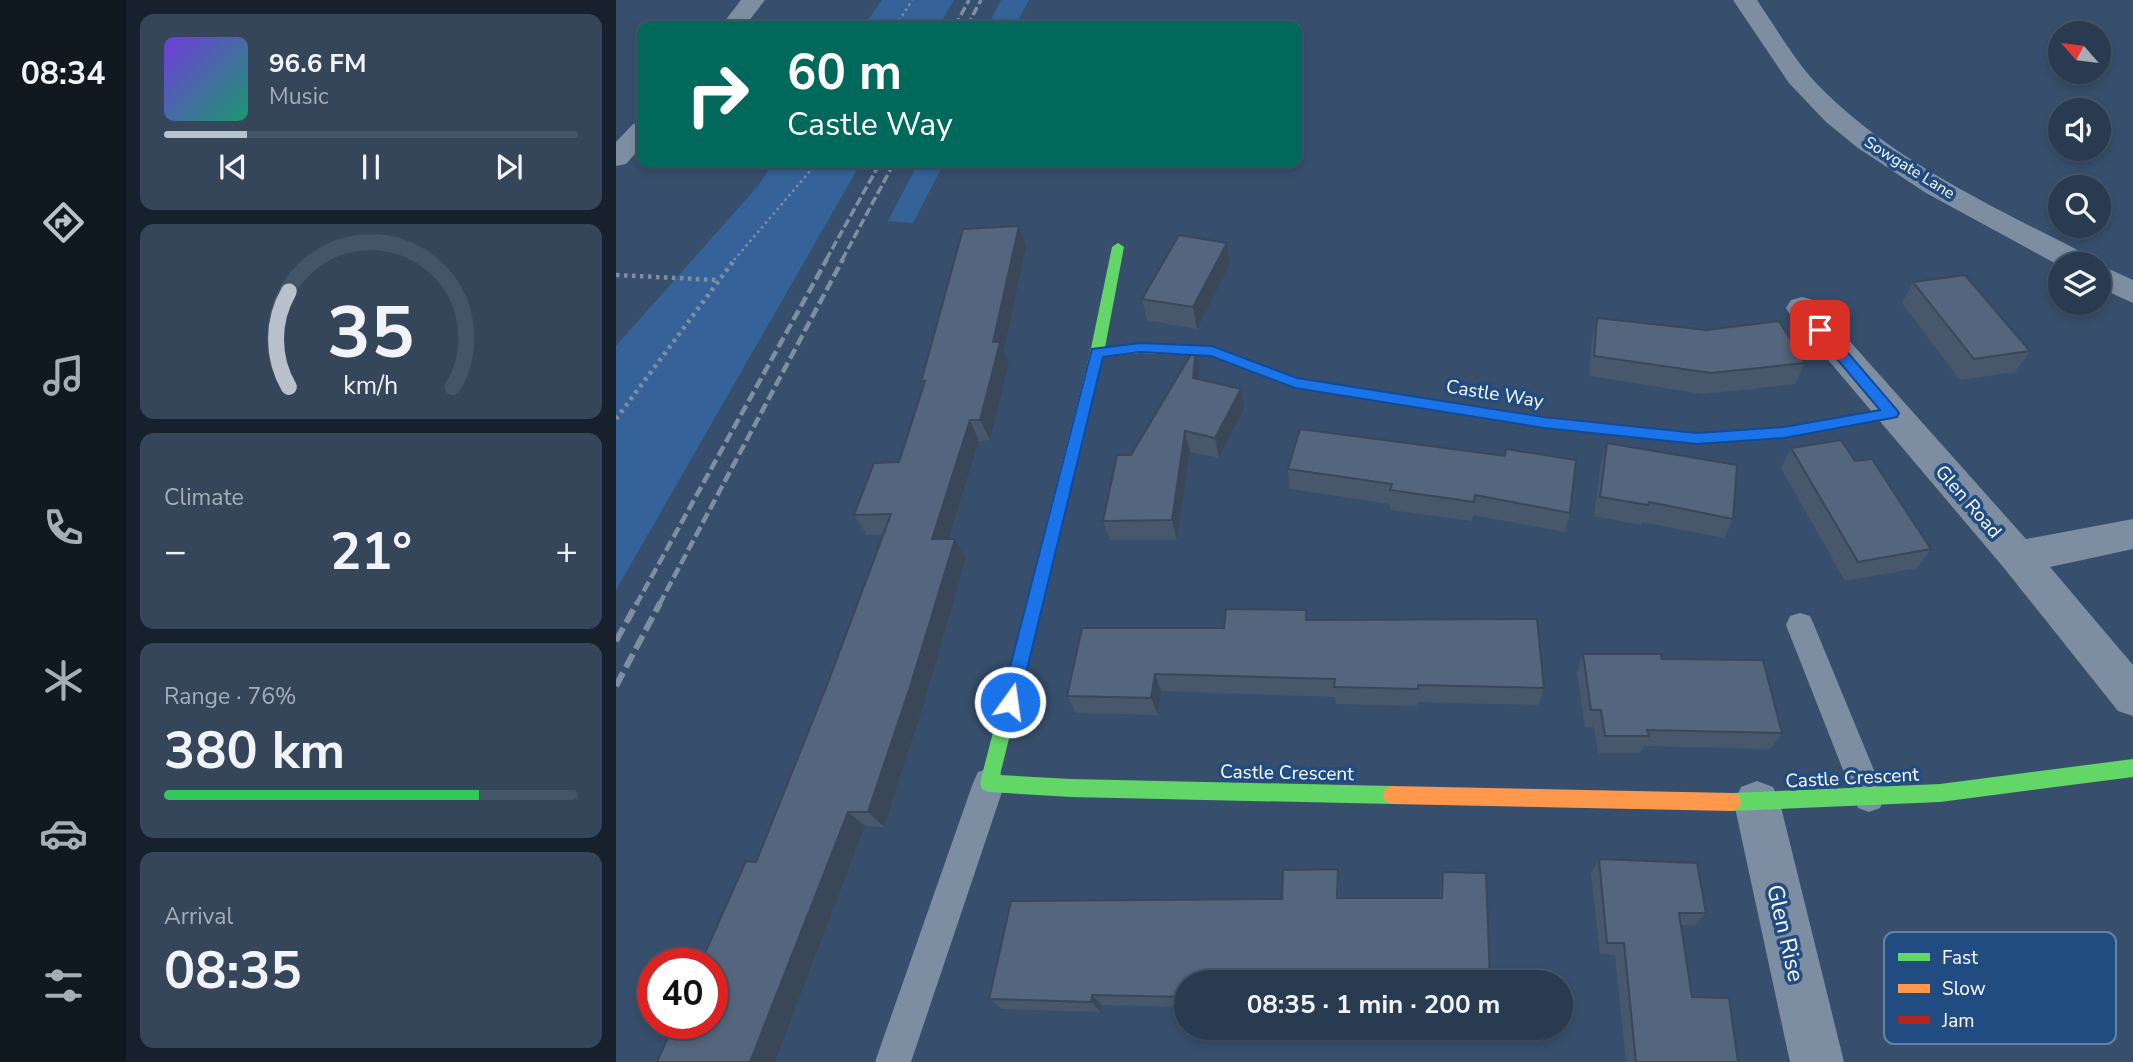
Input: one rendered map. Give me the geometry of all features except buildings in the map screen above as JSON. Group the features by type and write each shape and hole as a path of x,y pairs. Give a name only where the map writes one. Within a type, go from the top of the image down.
{"street":[{"path":"737,21 753,0"},
{"name":"Sowgate Lane","path":"1745,0 1804,85 1857,135 1894,161 2058,252"},
{"path":"616,158 637,135"},
{"path":"989,783 1097,353 1118,247"},
{"path":"2111,281 2133,293"},
{"name":"Glen Road","path":"1802,309 2018,557 2133,697"},
{"name":"Castle Way","path":"1097,353 1140,348 1212,351 1295,383 1544,422 1697,438 1784,433 1891,413"},
{"path":"2018,557 2133,534"},
{"name":"Castle Crescent","path":"989,783 1071,788 1757,803 1940,793 2133,768"},
{"name":"Glen Rise","path":"1757,803 1817,1062"}],"lane":[{"path":"1800,625 1869,797"},
{"path":"893,1062 989,783"}],"path":[{"path":"899,21 912,0"},
{"path":"616,419 717,280 813,168"},
{"path":"616,275 717,280"}],"shaded area":[{"path":"882,0 954,0 942,21 867,21"},
{"path":"1001,0 1029,0 1018,21 990,21"},
{"path":"770,168 858,168 616,590 616,346 758,186"},
{"path":"915,168 941,168 913,223 888,221"}],"railway":[{"path":"958,21 969,0"},
{"path":"970,21 981,0"},
{"path":"826,260 877,168"},
{"path":"842,260 891,168"},
{"path":"636,605 827,259"},
{"path":"659,605 843,259"},
{"path":"616,641 637,603"},
{"path":"616,686 660,603"}],"traffic: fast":[{"path":"1118,247 1097,353 989,783 1071,788 1392,795"},
{"path":"1732,802 1940,793 2133,768"}],"traffic: slow":[{"path":"1097,353 1140,348 1212,351 1295,383 1519,418"},
{"path":"1392,795 1732,802"}],"traffic: jam":[{"path":"1519,418 1697,438 1784,433 1891,413"}],"route":[{"path":"1010,702 1097,353 1140,348 1212,351 1295,383 1544,422 1697,438 1784,433 1891,413 1820,330"}]}
